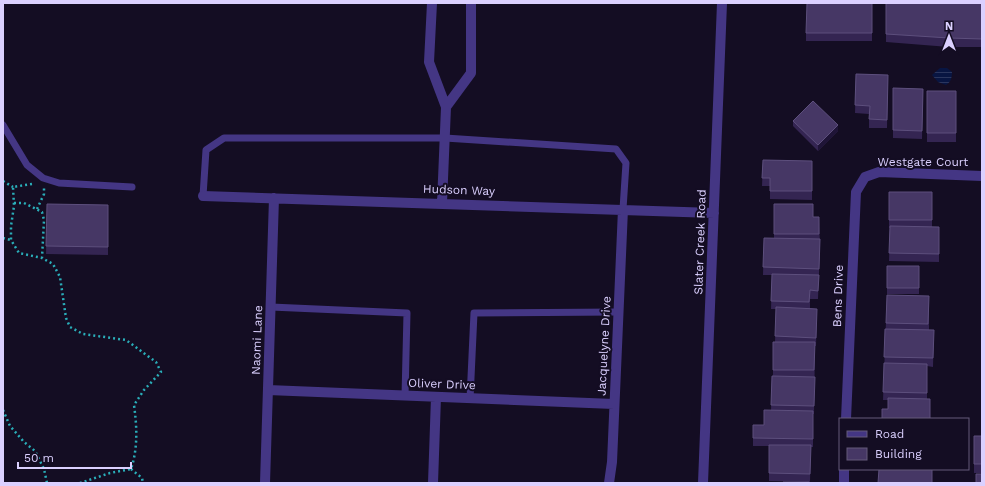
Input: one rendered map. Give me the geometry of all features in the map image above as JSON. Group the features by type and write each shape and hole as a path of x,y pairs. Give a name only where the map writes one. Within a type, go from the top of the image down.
{"street":[{"path":"432,3 429,62 446,107 442,203"},
{"path":"446,107 471,73 471,3"},
{"name":"Slater Creek Road","path":"703,483 722,3"},
{"name":"Westgate Court","path":"865,177 879,172 982,176"},
{"name":"Bens Drive","path":"846,418 856,192 865,177"},
{"name":"Hudson Way","path":"203,196 714,212"},
{"name":"Naomi Lane","path":"265,483 274,198"},
{"name":"Jacquelyne Drive","path":"609,483 612,462 623,209"},
{"name":"Oliver Drive","path":"268,390 614,404"},
{"path":"433,483 436,397"},
{"path":"844,470 844,483"}],"lane":[{"path":"3,125 27,165 43,178 58,183 132,187"},
{"path":"203,196 206,150 224,138 445,138 616,149 626,163 623,209"},
{"path":"271,307 407,313 405,396"},
{"path":"470,398 474,313 619,312"}],"path":[{"path":"3,181 14,187 25,186 43,178 44,194 37,209"},
{"path":"14,187 14,203 10,226 11,240 18,253 42,258 53,264 60,277 66,318 70,327 84,334 126,340 156,362 161,372 144,390 134,405 137,430 134,461 131,469"},
{"path":"14,203 24,203 42,212 44,220 42,258"},
{"path":"3,238 11,240"},
{"path":"3,410 10,426 24,442 36,451 44,469 47,483"},
{"path":"80,483 110,473 131,469"},
{"path":"131,469 142,478 143,483"}],"shaded area":[{"path":"940,68 947,68 952,72 951,79 946,85 938,82 932,75"}],"building":[{"path":"807,3 872,3 872,33 806,33"},
{"path":"886,3 982,3 982,39 886,34"},
{"path":"856,74 888,75 887,120 869,119 870,106 855,105"},
{"path":"893,88 923,89 922,131 893,130"},
{"path":"927,91 956,91 956,133 927,133"},
{"path":"813,101 838,125 818,145 793,121"},
{"path":"763,160 812,161 812,191 770,191 770,178 762,178"},
{"path":"889,192 932,192 932,220 889,220"},
{"path":"47,204 108,205 108,247 46,246"},
{"path":"774,204 813,204 813,217 819,217 819,234 774,234"},
{"path":"890,226 939,227 939,254 889,253"},
{"path":"764,238 820,239 819,269 763,267"},
{"path":"887,266 919,266 919,288 887,288"},
{"path":"772,274 819,275 818,291 810,290 809,302 771,301"},
{"path":"887,295 929,296 928,324 886,323"},
{"path":"776,307 817,309 816,338 775,336"},
{"path":"885,329 934,330 933,358 884,357"},
{"path":"773,342 815,342 814,370 773,370"},
{"path":"884,363 927,364 927,393 883,392"},
{"path":"772,376 815,377 814,406 771,405"},
{"path":"888,398 930,399 930,418 882,418 882,409 888,409"},
{"path":"764,410 813,411 813,439 753,438 753,425 764,425"},
{"path":"974,436 982,436 982,464 974,464"},
{"path":"769,445 811,445 810,474 769,473"},
{"path":"879,470 932,470 932,483 878,483"},
{"path":"976,474 982,474 982,483 976,483"},
{"path":"809,482 809,483 783,483"}]}
